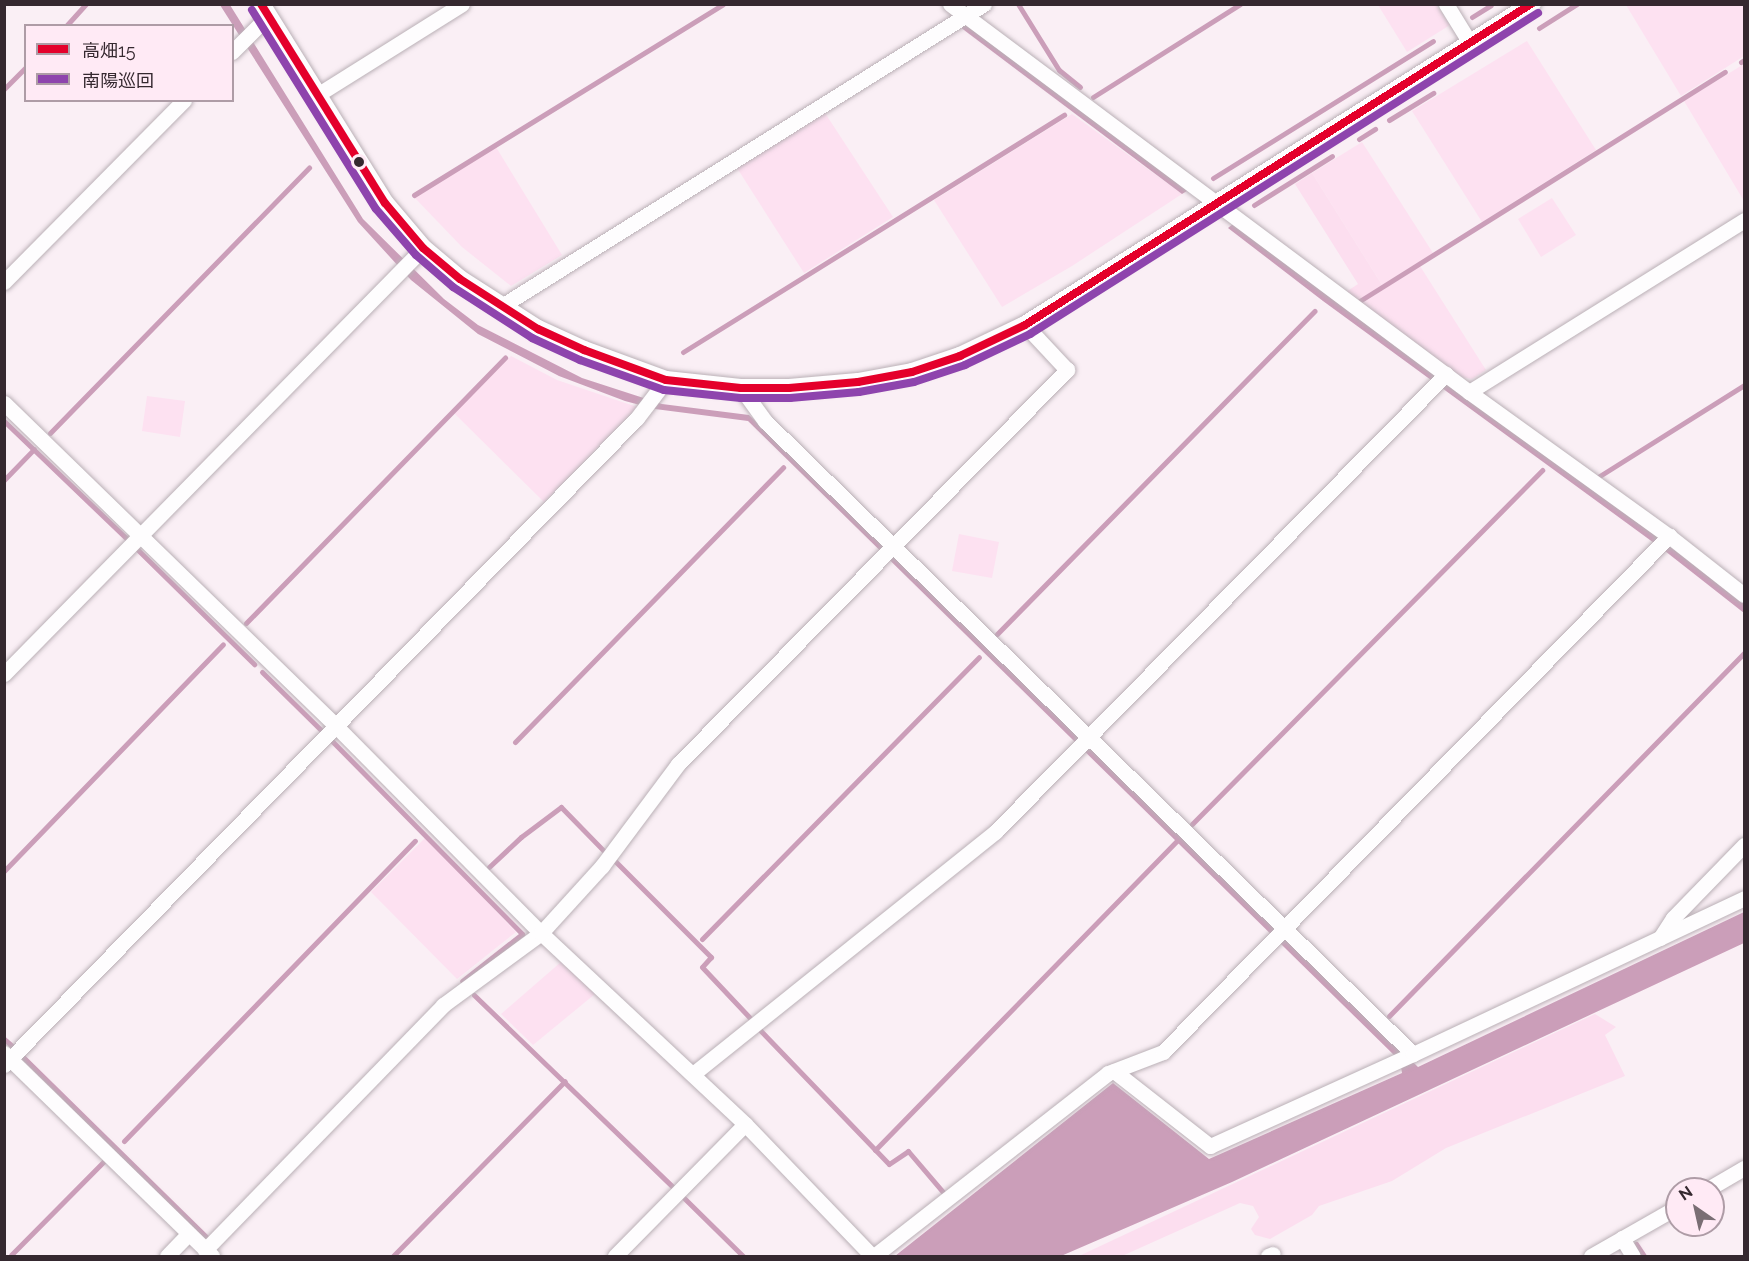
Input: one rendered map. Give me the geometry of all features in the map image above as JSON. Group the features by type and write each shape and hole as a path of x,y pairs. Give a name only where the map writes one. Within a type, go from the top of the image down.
{"street":[{"path":"317,95 462,4"},
{"path":"950,4 1218,202 1440,379 1469,392 1669,536 1744,595"},
{"path":"500,307 984,4"},
{"path":"1446,4 1470,43"},
{"path":"241,44 265,10 385,203 423,248 460,279 500,307 538,329 584,350 666,380 741,388 789,388 858,382 912,372 960,356 1025,325 1532,4"},
{"path":"4,282 182,102"},
{"path":"1469,392 1744,220"},
{"path":"4,674 423,248"},
{"path":"666,380 649,403 337,727 6,1059 208,1253 443,1005 541,933 602,866 678,764 1067,370 1025,325"},
{"path":"693,1074 995,832 1440,379"},
{"path":"741,388 765,421 888,550 1083,741 1285,928 1413,1054"},
{"path":"4,404 141,534 337,727 541,933 745,1124 873,1257 1108,1073 1163,1052 1669,536"},
{"path":"1660,938 1673,918 1744,845"},
{"path":"1114,1071 1210,1146 1413,1054 1744,898"},
{"path":"615,1257 745,1124"},
{"path":"1725,1179 1744,1168"},
{"path":"1591,1257 1665,1214"},
{"path":"167,1257 188,1234"},
{"path":"1622,1238 1633,1257"}],"shaded area":[{"path":"220,5 230,5 363,219 444,299 478,325 582,378 662,404 749,415 1418,1067 1744,912 1744,943 1232,1182 1061,1256 895,1256 1113,1083 1209,1159 1402,1073 1401,1067 1396,1057 748,421 655,409 625,401 559,376 478,334 411,280 358,222"},
{"path":"1378,5 1436,5 1450,25 1407,52"},
{"path":"1626,5 1744,5 1744,56 1681,96"},
{"path":"967,20 1190,189 1182,194 960,27"},
{"path":"1527,41 1596,150 1482,222 1412,111"},
{"path":"1744,64 1744,201 1684,101"},
{"path":"825,113 893,217 804,273 737,168"},
{"path":"1072,114 1182,194 1072,266 1002,307 934,200"},
{"path":"1362,142 1433,253 1382,285 1312,173"},
{"path":"496,147 562,255 511,286 462,247 414,197"},
{"path":"1312,173 1382,285 1357,301 1346,292 1358,284 1295,184"},
{"path":"1552,198 1576,235 1541,257 1518,219"},
{"path":"1233,224 1668,545 1744,604 1744,613 1665,551 1323,301 1228,228"},
{"path":"1420,266 1486,370 1472,379 1460,377 1361,304"},
{"path":"511,356 557,380 637,407 544,502 454,413"},
{"path":"147,396 185,401 180,437 142,431"},
{"path":"959,534 999,542 992,578 952,571"},
{"path":"425,838 516,932 457,979 371,892"},
{"path":"561,962 595,994 533,1045 501,1014"},
{"path":"1595,1014 1616,1027 1605,1035 1625,1076 1446,1148 1392,1181 1319,1206 1312,1215 1270,1239 1255,1235 1251,1229 1259,1217 1253,1206 1240,1203 1122,1256 1079,1256"}],"waterway":[{"path":"68,24 86,4"},
{"path":"414,195 723,4"},
{"path":"1018,4 1059,70 1080,87"},
{"path":"1093,97 1240,4"},
{"path":"1539,28 1577,4"},
{"path":"1472,17 1491,5"},
{"path":"1213,178 1433,41"},
{"path":"4,89 24,69"},
{"path":"1358,302 1725,72"},
{"path":"1389,120 1433,93"},
{"path":"683,352 1064,115"},
{"path":"1359,139 1375,129"},
{"path":"1254,205 1332,156"},
{"path":"50,433 309,168"},
{"path":"997,634 1314,311"},
{"path":"246,623 505,358"},
{"path":"1598,477 1744,385"},
{"path":"4,421 126,538"},
{"path":"4,480 34,449"},
{"path":"515,742 783,467"},
{"path":"1192,824 1542,470"},
{"path":"138,550 254,664"},
{"path":"4,871 223,644"},
{"path":"1389,1016 1744,653"},
{"path":"702,939 979,657"},
{"path":"262,672 321,730"},
{"path":"332,741 522,934 462,981"},
{"path":"489,867 521,837 561,807 604,851"},
{"path":"875,1150 1180,838"},
{"path":"124,1141 415,841"},
{"path":"615,861 711,957 702,967 750,1018"},
{"path":"474,995 673,1187"},
{"path":"759,1029 889,1164 908,1151 943,1192"},
{"path":"4,1039 12,1046"},
{"path":"23,1057 206,1237"},
{"path":"393,1256 565,1081"},
{"path":"11,1255 104,1161"},
{"path":"684,1198 743,1256"},
{"path":"1636,1244 1644,1256"}],"transit line":[{"name":"高畑15","path":"261,4 385,203 423,248 460,279 538,329 584,350 666,380 741,388 789,388 858,382 912,372 960,356 1025,325 1531,4"},
{"name":"南陽巡回","path":"252,10 376,209 416,255 453,287 532,338 580,360 664,390 741,398 790,398 859,392 914,382 965,365 1030,334 1538,13"}]}
